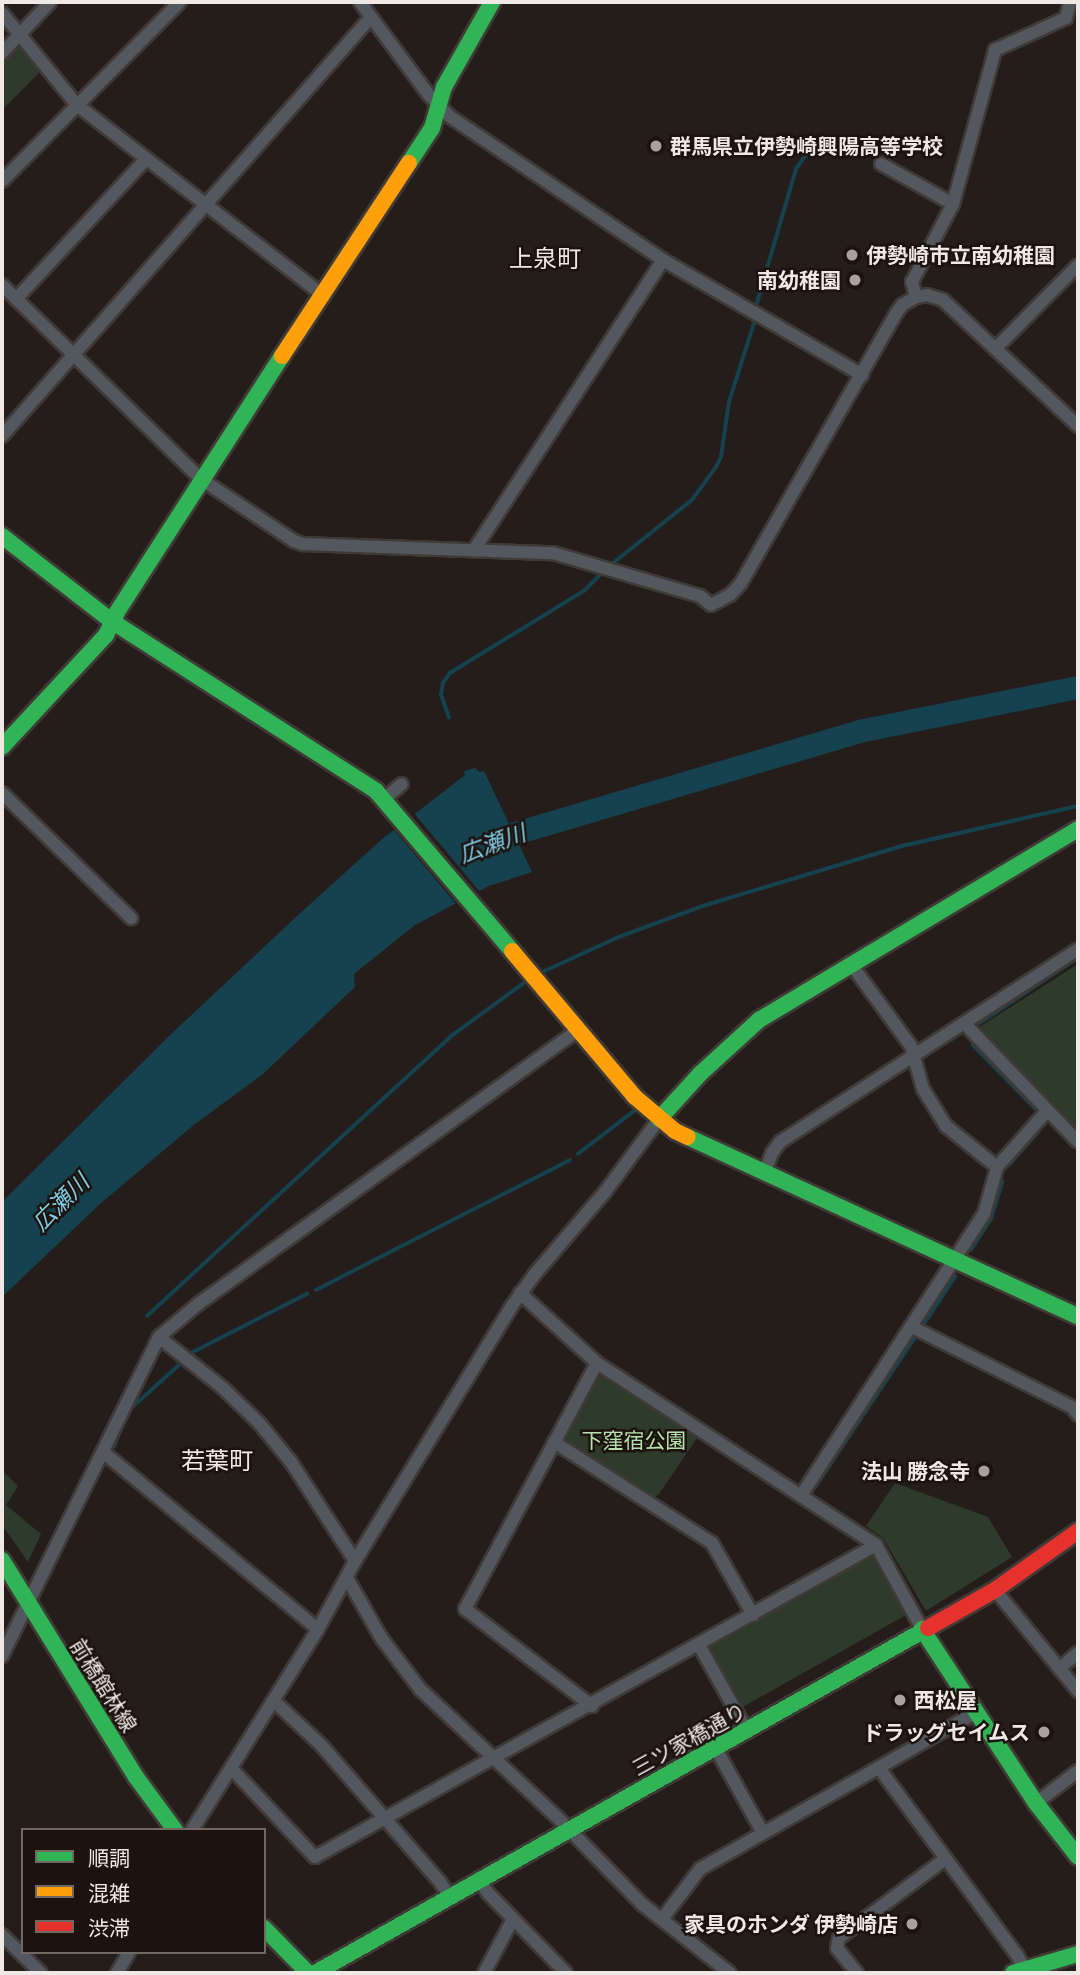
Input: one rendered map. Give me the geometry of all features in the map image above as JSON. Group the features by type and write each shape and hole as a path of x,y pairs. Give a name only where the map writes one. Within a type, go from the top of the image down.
{"street":[{"path":"2,53 50,2"},
{"path":"2,181 180,2"},
{"path":"360,2 438,106 663,260 862,374"},
{"path":"2,747 106,635 201,479 324,296 432,128 444,87 492,2"},
{"path":"916,297 912,282 953,204 995,50 1066,18 1070,2"},
{"path":"2,13 77,105 324,296"},
{"path":"2,436 371,17"},
{"path":"16,299 146,159"},
{"path":"881,164 953,204"},
{"path":"474,550 663,260"},
{"path":"995,349 1078,265"},
{"path":"2,285 201,479 302,544 553,553 700,596 711,605 724,600 747,575 902,305 916,297 927,295 943,300 1078,426"},
{"path":"2,536 113,622 368,784 387,803 577,1031 635,1097 659,1119 692,1141 1078,1316"},
{"path":"387,803 402,784"},
{"path":"2,793 131,918"},
{"path":"193,1828 318,1629 355,1561 520,1293 632,1157 659,1119 701,1073 760,1020 850,962 1078,829"},
{"path":"764,1174 772,1153 780,1142 1078,949"},
{"path":"850,962 914,1055 923,1089 946,1126 997,1167"},
{"path":"965,1024 1078,1142"},
{"path":"2,1656 159,1337 198,1304 577,1031"},
{"path":"802,1494 984,1214 997,1167 1048,1111"},
{"path":"520,1293 597,1363 802,1494 876,1545 922,1629 975,1713 1036,1803 1078,1857"},
{"path":"912,1327 1062,1401 1078,1415"},
{"path":"159,1337 223,1388 267,1432 355,1561"},
{"path":"592,1706 465,1609 597,1363"},
{"path":"554,1442 712,1543 753,1615"},
{"path":"103,1452 318,1629"},
{"name":"三ツ家橋通り","path":"315,1973 995,1590 1078,1531"},
{"path":"231,1768 315,1857 386,1821 876,1545"},
{"name":"前橋館林線","path":"2,1560 136,1777 174,1828"},
{"path":"346,1578 403,1671 570,1830 643,1905 730,1973"},
{"path":"995,1590 1078,1691"},
{"path":"699,1645 747,1731"},
{"path":"1060,1668 1078,1653"},
{"path":"274,1701 307,1730 440,1882 450,1897"},
{"path":"662,1919 694,1873 975,1713"},
{"path":"716,1749 763,1833"},
{"path":"879,1768 1022,1972 1078,1954"},
{"path":"1036,1803 1078,1771"},
{"path":"857,1973 837,1948 839,1938 945,1859"},
{"path":"480,1880 513,1919 566,1973"},
{"path":"484,1973 513,1919"},
{"path":"266,1929 308,1973"},
{"path":"2,1935 21,1954"},
{"path":"22,1954 41,1973"},
{"path":"117,1973 129,1954"}],"green space":[{"path":"19,45 43,69 2,110 2,61"},
{"path":"1078,964 1078,1132 981,1030 981,1026"},
{"name":"下窪宿公園","path":"602,1373 693,1431 697,1438 659,1494 653,1498 565,1443 562,1435 595,1374"},
{"path":"4,1472 18,1486 6,1505 41,1534 28,1562 2,1525"},
{"path":"895,1483 988,1517 1012,1557 926,1611 883,1538 866,1526"},
{"path":"871,1552 876,1553 907,1611 906,1615 741,1708 708,1647"}],"water":[{"path":"475,768 479,772 484,771 532,872 489,886 415,925 354,974 355,987 263,1074 195,1124 101,1203 2,1297 2,1202 168,1037 297,916 381,840 465,775 464,771"}],"pier":[{"path":"413,812 482,894 462,911 393,829"}],"waterway":[{"path":"756,306 796,169 813,145"},
{"path":"612,564 692,500 716,467 721,457 729,402 754,323"},
{"path":"449,718 441,695 443,683 450,673 584,591 601,574"},
{"name":"広瀬川","path":"485,842 864,730 1078,687"},
{"path":"538,974 619,937 703,906 902,846 1078,806"},
{"path":"980,1023 1078,958"},
{"path":"147,1316 450,1037 528,980"},
{"path":"973,1045 1035,1108"},
{"path":"578,1154 634,1111"},
{"path":"1010,1164 1038,1132"},
{"path":"316,1290 570,1160"},
{"path":"971,1250 991,1219 1002,1182"},
{"path":"922,1327 955,1277"},
{"path":"193,1352 307,1294"},
{"path":"816,1486 918,1333"},
{"path":"114,1447 128,1411 178,1366"}],"traffic: fast":[{"path":"409,163 432,128 444,87 492,2"},
{"path":"2,747 106,635 117,612 282,356"},
{"path":"2,536 113,622 376,791 512,951"},
{"path":"659,1119 701,1073 759,1020 1078,829"},
{"path":"688,1137 1078,1316"},
{"path":"2,1560 136,1777 174,1828"},
{"path":"315,1973 928,1628"},
{"path":"922,1629 1036,1803 1078,1857"},
{"path":"266,1930 308,1973"},
{"path":"1013,1973 1078,1954"}],"traffic: slow":[{"path":"282,356 409,163"},
{"path":"512,951 635,1097 675,1131 688,1137"}],"traffic: jam":[{"path":"928,1628 995,1590 1078,1531"}],"place":[{"name":"群馬県立伊勢崎興陽高等学校","path":"656,146"},
{"name":"伊勢崎市立南幼稚園","path":"852,255"},
{"name":"南幼稚園","path":"855,280"},
{"name":"法山 勝念寺","path":"984,1471"},
{"name":"西松屋","path":"900,1700"},
{"name":"ドラッグセイムス","path":"1044,1732"},
{"name":"家具のホンダ 伊勢崎店","path":"912,1924"}],"district":[{"name":"上泉町","path":"545,258"},
{"name":"若葉町","path":"217,1460"}]}
